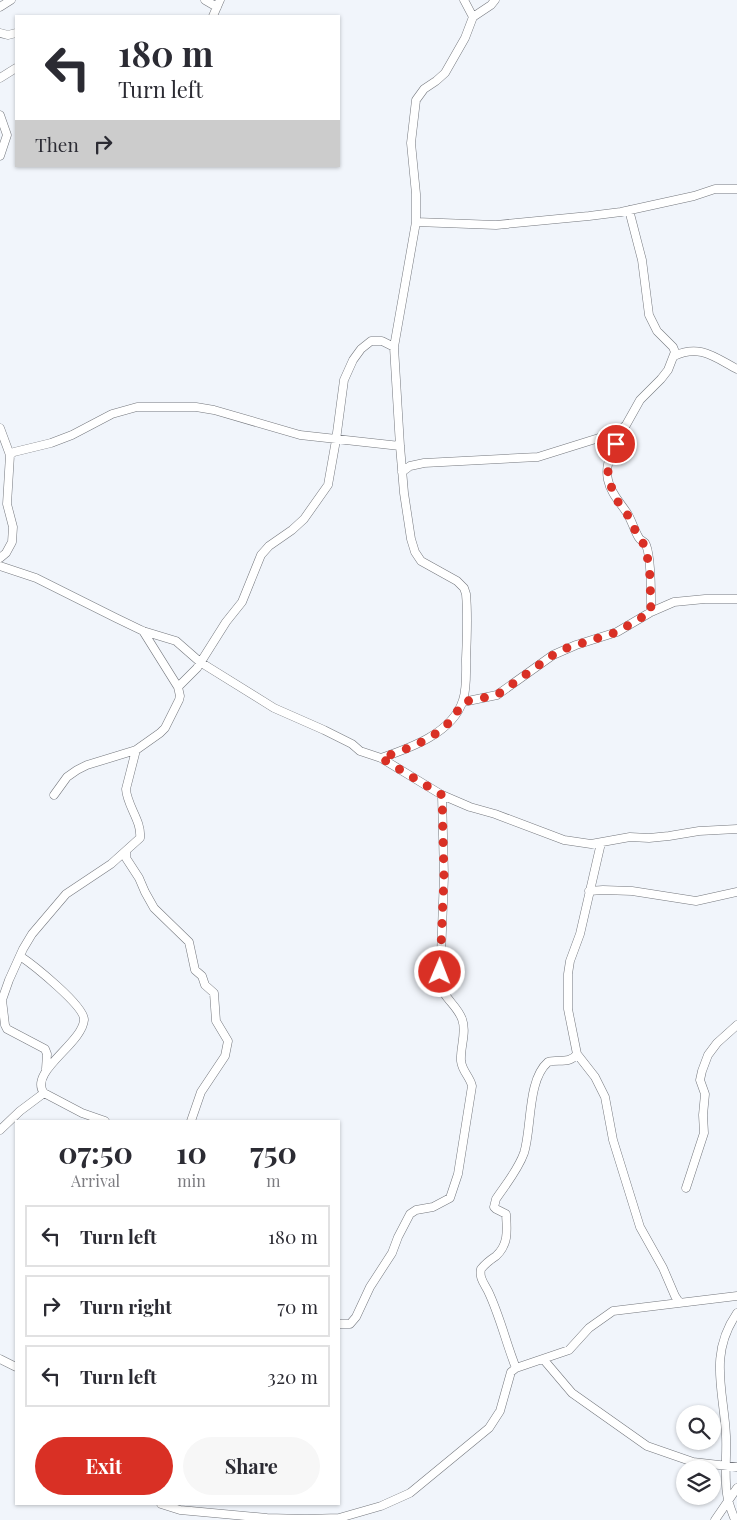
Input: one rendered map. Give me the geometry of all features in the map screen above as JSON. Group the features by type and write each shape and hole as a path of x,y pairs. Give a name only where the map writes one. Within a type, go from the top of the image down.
{"street":[{"path":"0,7 11,0"},
{"path":"205,0 219,3 213,15"},
{"path":"464,0 473,17"},
{"path":"381,758 420,742 436,733 452,719 463,702 466,655 466,594 460,584 425,564 415,552 410,533 402,472 394,347 416,222 416,194 411,143 416,100 424,89 445,73 465,38 473,17 491,5 494,0"},
{"path":"0,33 8,35 15,33"},
{"path":"0,78 15,69"},
{"path":"0,115 6,138 0,156"},
{"path":"6,138 15,139"},
{"path":"416,222 496,225 589,216 629,210 694,196 715,189 737,189"},
{"path":"402,472 410,466 424,463 538,457 618,432 626,425 640,400 668,370 674,356 673,347 657,331 650,316 642,260 629,210"},
{"path":"178,687 193,673 242,602 261,555 269,546 304,519 328,485 344,380 353,360 361,349 371,341 382,341 394,347"},
{"path":"674,356 687,351 705,352 737,369"},
{"path":"10,455 14,452 52,443 72,435 112,414 137,407 178,406 204,408 280,431 336,440 400,446"},
{"path":"0,428 10,455 7,504 12,527 12,542 6,553 0,558"},
{"path":"618,432 619,436 608,462 608,478 616,499 646,547 650,576 651,612"},
{"path":"0,566 36,578 116,618 179,643 200,662 274,708 324,730 360,750 381,758 442,795 470,808 495,814 564,840 577,843 601,843 630,837 656,838 699,831 737,829"},
{"path":"463,702 497,695 553,655 567,648 617,632 651,612 674,602 713,598 737,599"},
{"path":"54,795 68,777 77,770 87,765 136,750 165,728 180,696 178,687 144,630"},
{"path":"102,1120 82,1113 40,1089 48,1054 45,1049 7,1029 1,999 32,934 66,894 101,872 138,840 140,835 139,825 126,789 136,750"},
{"path":"340,1324 350,1324 356,1317 370,1287 392,1253 398,1236 410,1214 416,1210 433,1207 450,1198 460,1165 472,1086 461,1060 464,1026 462,1018 443,992 440,983 444,876 442,795"},
{"path":"601,843 580,934 570,961 568,1009 577,1054 595,1077 605,1097 617,1151 640,1227 666,1274 674,1296 679,1302"},
{"path":"126,852 126,858 139,878 154,908 189,942 195,970 202,976 204,984 214,992 216,1024 228,1041 225,1056 201,1092 191,1120"},
{"path":"589,892 602,890 629,891 696,901 737,892"},
{"path":"20,956 50,979 76,1005 84,1017 84,1023 70,1044 57,1060 46,1069"},
{"path":"686,1188 704,1133 705,1094 700,1080 702,1070 708,1055 717,1043 737,1025"},
{"path":"516,1368 500,1320 481,1278 481,1269 505,1244 507,1237 506,1214 496,1209 495,1203 516,1170 525,1151 528,1139 530,1108 540,1071 548,1062 568,1061 577,1054"},
{"path":"0,1130 20,1111 44,1093"},
{"path":"164,1505 180,1510 267,1518 307,1519 346,1517 381,1506 410,1493 489,1428 500,1411 511,1372 516,1368 569,1350 589,1328 612,1312 737,1296"},
{"path":"735,1520 728,1500 726,1482 726,1434 719,1372 720,1355 736,1317"},
{"path":"0,1359 15,1366"},
{"path":"544,1360 572,1393 647,1446 693,1462 737,1467"},
{"path":"715,1520 737,1488"},
{"path":"180,1510 181,1520"}],"route":[{"path":"440,972 444,876 442,795 381,758 429,738 452,719 463,702 497,695 553,655 567,648 617,632 651,612 651,586 646,547 616,499 608,478 608,462 616,444"}]}
